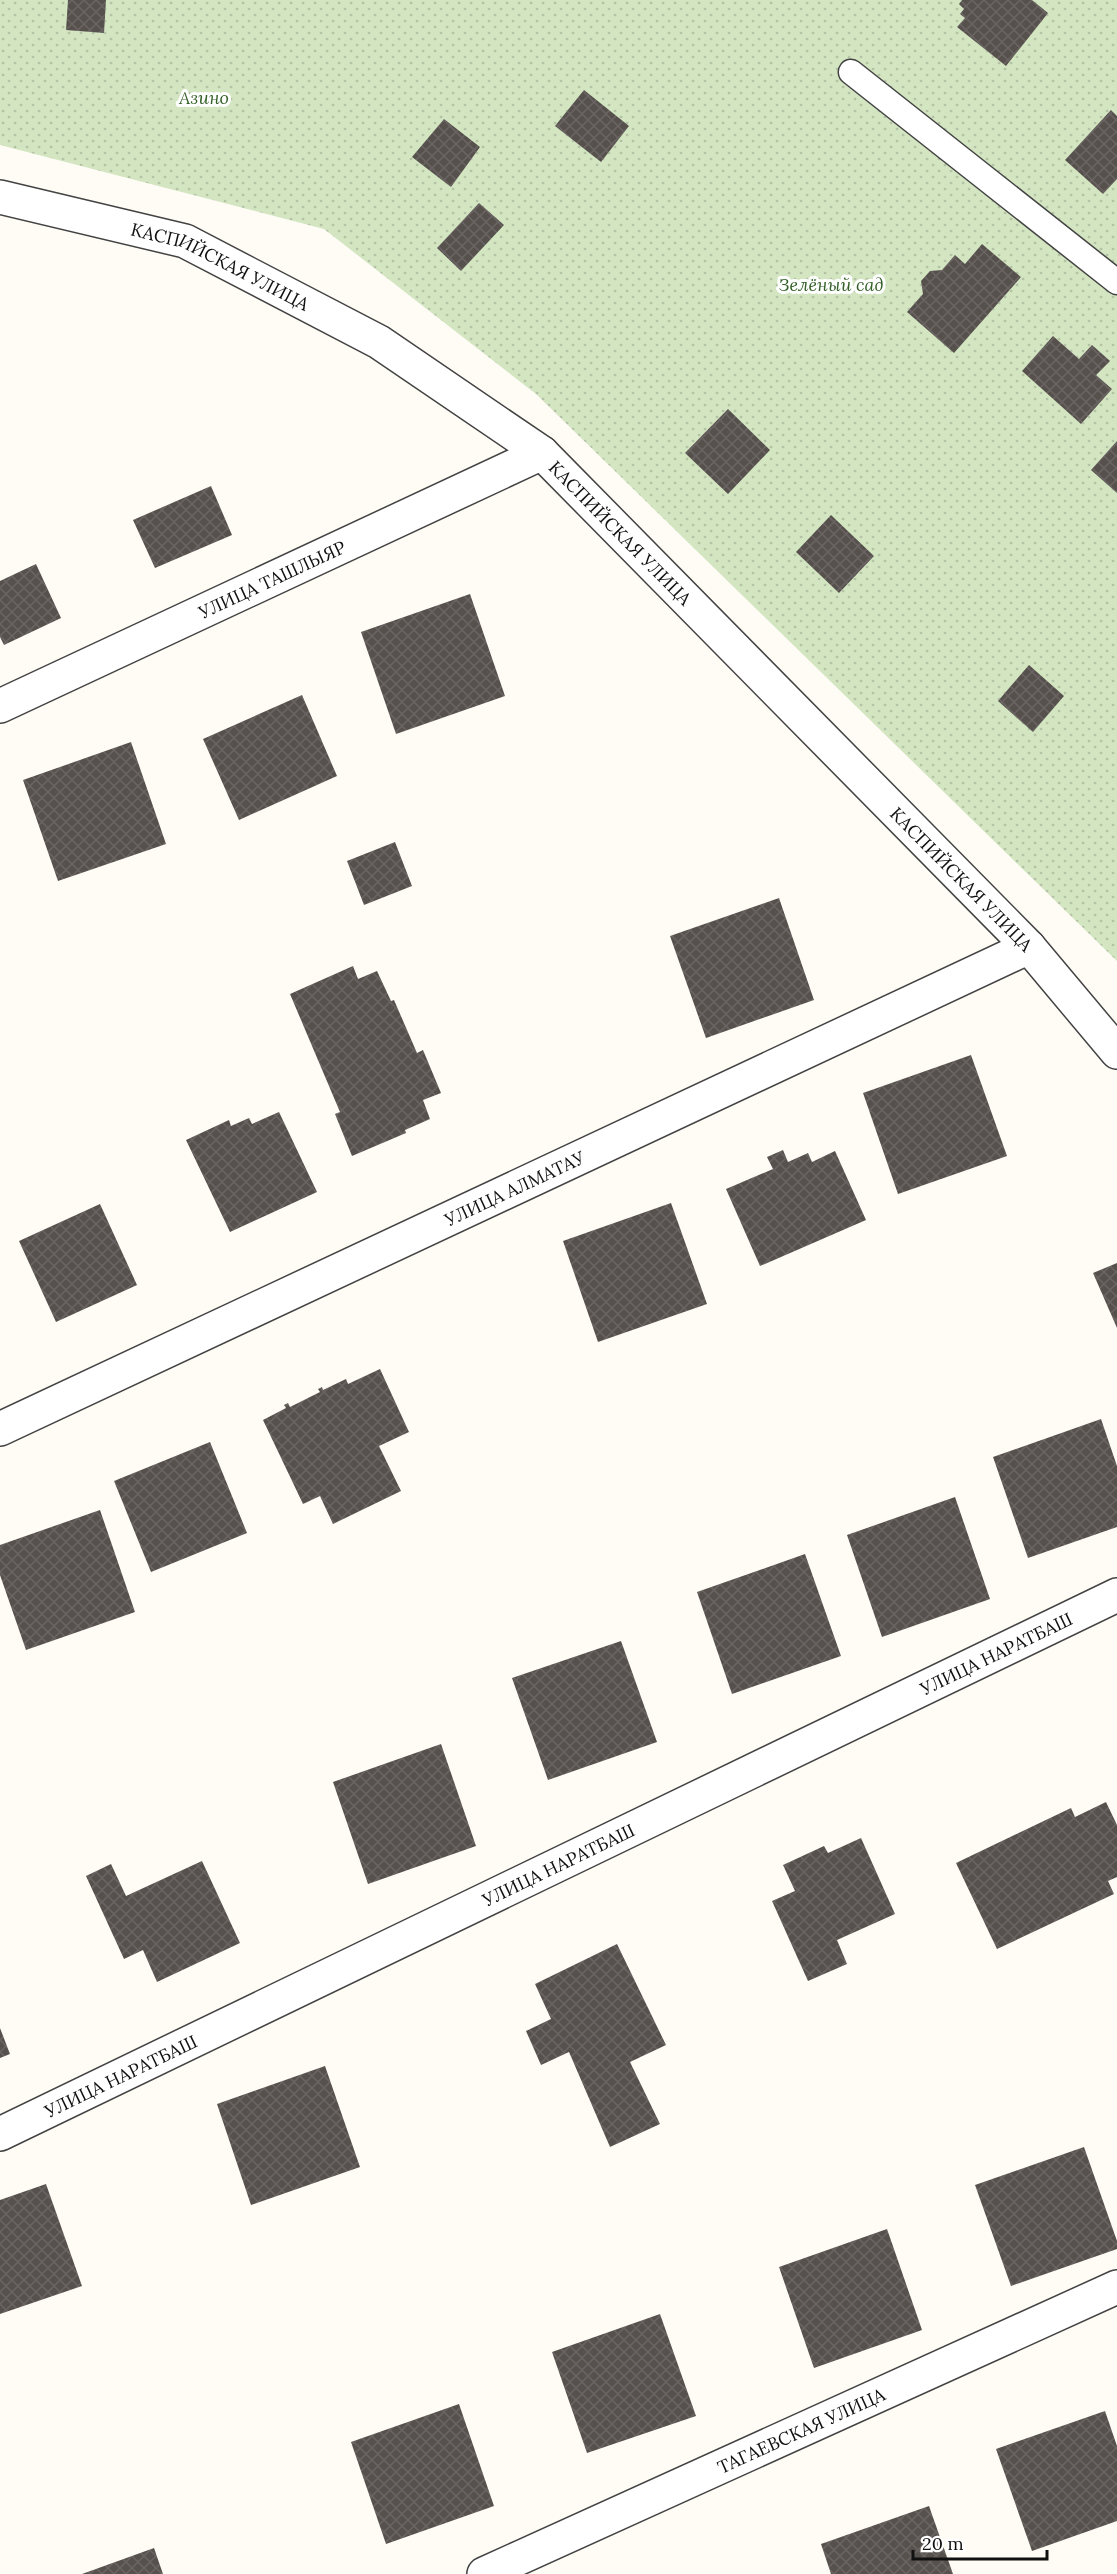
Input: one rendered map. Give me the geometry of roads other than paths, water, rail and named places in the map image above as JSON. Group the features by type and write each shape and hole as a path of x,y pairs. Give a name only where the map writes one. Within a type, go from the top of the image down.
{"street":[{"name":"КАСПИЙСКАЯ УЛИЦА","path":"0,197 185,241 379,342 542,453 1029,947 1117,1052"},
{"name":"УЛИЦА ТАШЛЫЯР","path":"0,705 542,453"},
{"name":"УЛИЦА АЛМАТАУ","path":"0,1429 1029,947"},
{"name":"УЛИЦА НАРАТБАШ","path":"0,2134 1117,1595"},
{"name":"ТАГАЕВСКАЯ УЛИЦА","path":"484,2574 1117,2287"}],"lane":[{"path":"851,72 1117,282"}],"park label":[{"name":"Азино","path":"204,97"},
{"name":"Зелёный сад","path":"831,284"}]}
